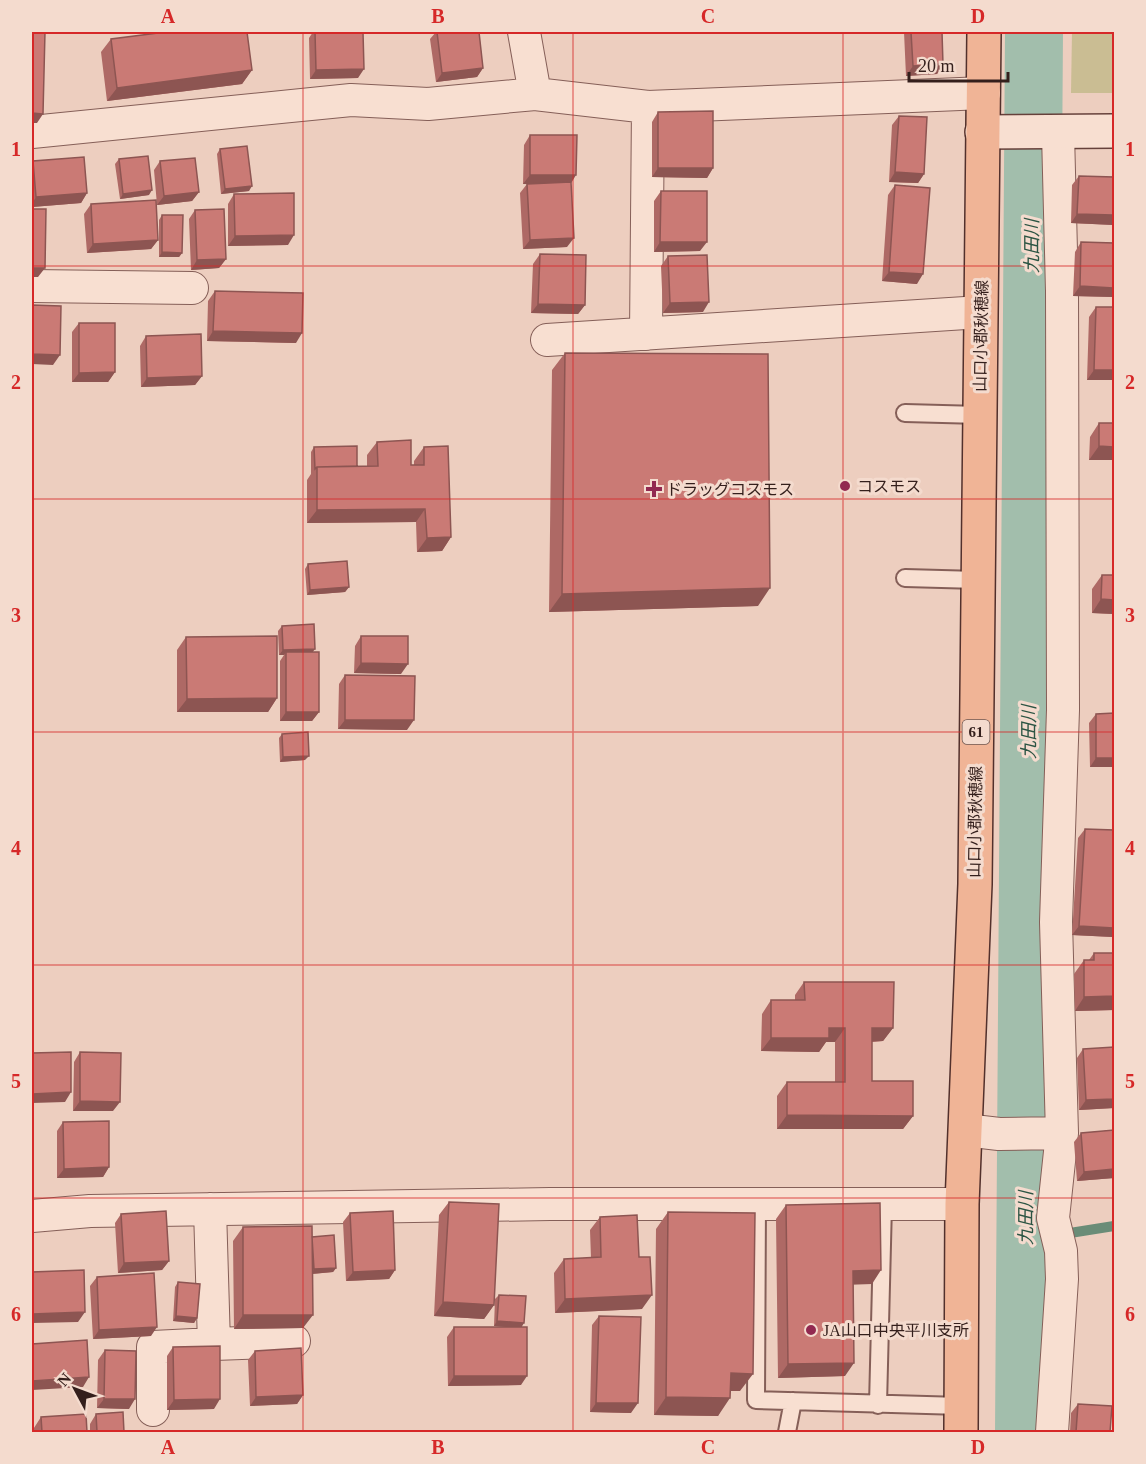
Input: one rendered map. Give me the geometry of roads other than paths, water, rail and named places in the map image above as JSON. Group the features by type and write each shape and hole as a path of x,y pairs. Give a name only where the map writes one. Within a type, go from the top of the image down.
{"main road":[{"name":"山口小郡秋穂線","path":"961,1419 963,1204 975,884 981,312 995,132 984,93 984,32"}],"street":[{"path":"524,32 535,94"},
{"path":"32,132 351,100 428,104 535,94 648,107 984,93"},
{"path":"646,334 648,107"},
{"path":"995,132 1114,131"},
{"path":"1052,1432 1062,1279 1061,1251 1053,1218 1057,1133 1056,922 1063,711 1062,291 1058,132"},
{"path":"32,286 192,288"},
{"path":"547,340 981,312"},
{"path":"965,1130 999,1134 1057,1133"},
{"path":"32,1216 90,1211 210,1209 757,1203 963,1204"},
{"path":"210,1209 214,1344"},
{"path":"153,1410 153,1347 294,1341"}],"lane":[{"path":"905,413 980,415"},
{"path":"905,578 978,580"},
{"path":"757,1203 756,1400 878,1405 961,1419"},
{"path":"878,1405 883,1204"},
{"path":"787,1432 793,1401"}],"waterway":[{"name":"九田川","path":"1024,1432 1034,32"},
{"path":"1026,1240 1114,1226"}],"place":[{"name":"コスモス","path":"845,486"},
{"name":"ドラッグコスモス","path":"654,489"},
{"name":"JA山口中央平川支所","path":"811,1330"}]}
